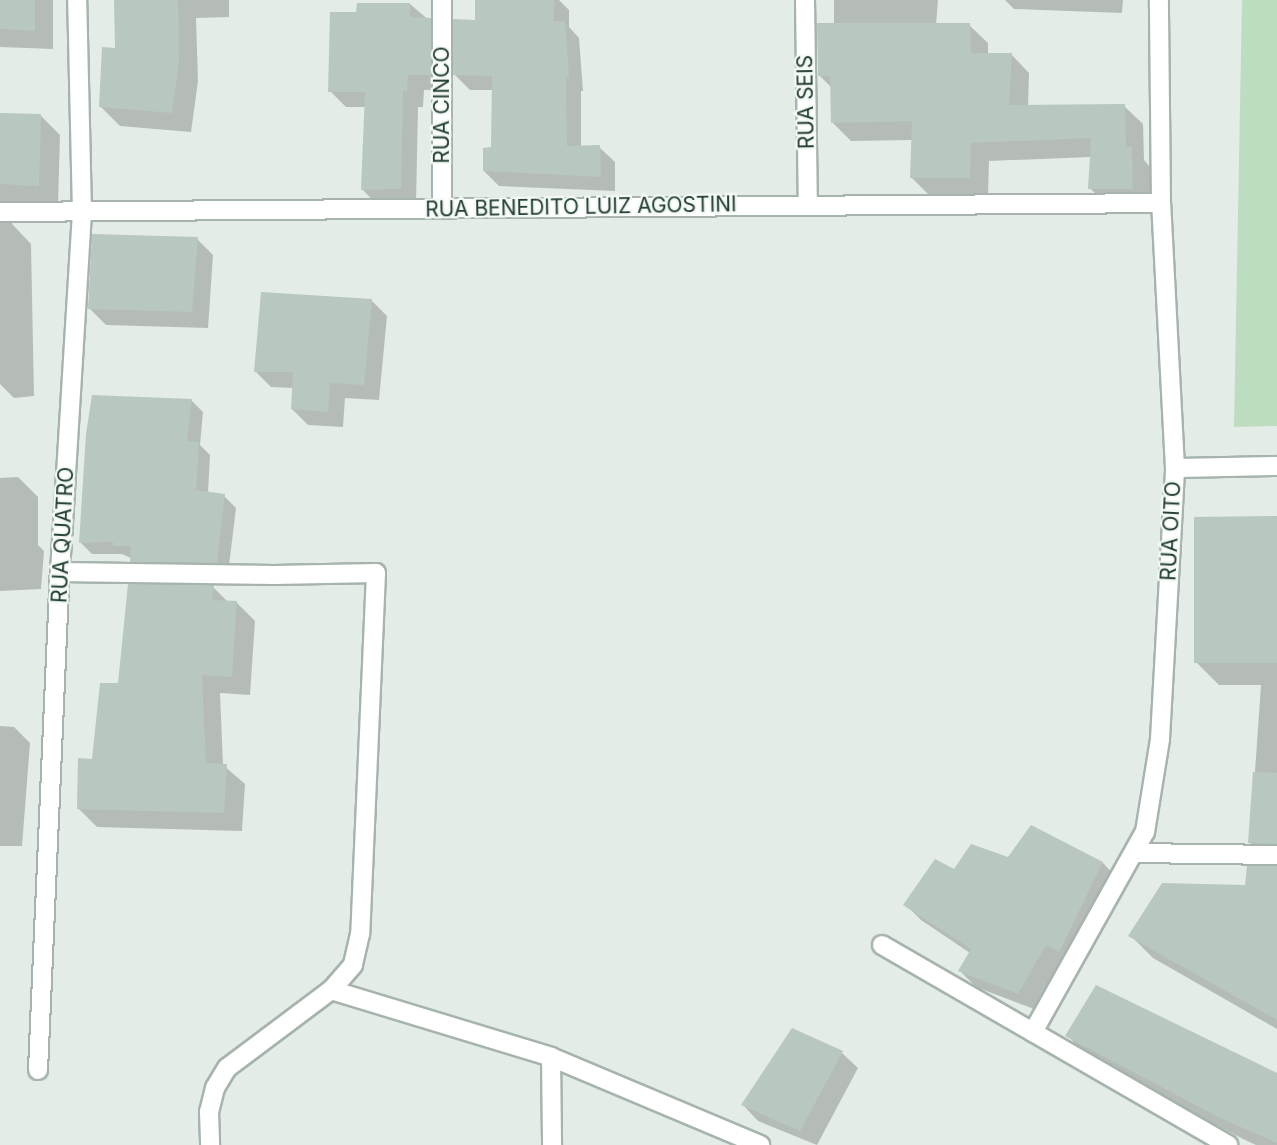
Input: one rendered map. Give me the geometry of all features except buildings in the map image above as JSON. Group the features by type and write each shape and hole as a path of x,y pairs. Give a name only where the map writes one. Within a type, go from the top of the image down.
{"street":[{"name":"RUA QUATRO","path":"38,1070 60,572 82,213 76,0"},
{"name":"RUA CINCO","path":"442,0 442,209"},
{"name":"RUA SEIS","path":"805,0 808,204"},
{"name":"RUA OITO","path":"1033,1032 1135,853 1144,832 1160,739 1175,468 1161,203 1159,0"},
{"name":"RUA BENEDITO LUIZ AGOSTINI","path":"0,212 1161,203"},
{"path":"1175,468 1277,466"},
{"path":"60,572 274,575 376,573 360,934 353,965 331,990 227,1068 215,1088 209,1112 210,1145"},
{"path":"1135,853 1277,855"},
{"path":"882,945 1228,1145"},
{"path":"331,990 551,1057 760,1145"},
{"path":"551,1057 552,1145"}],"green space":[{"path":"1242,0 1277,0 1277,426 1234,427"}]}
